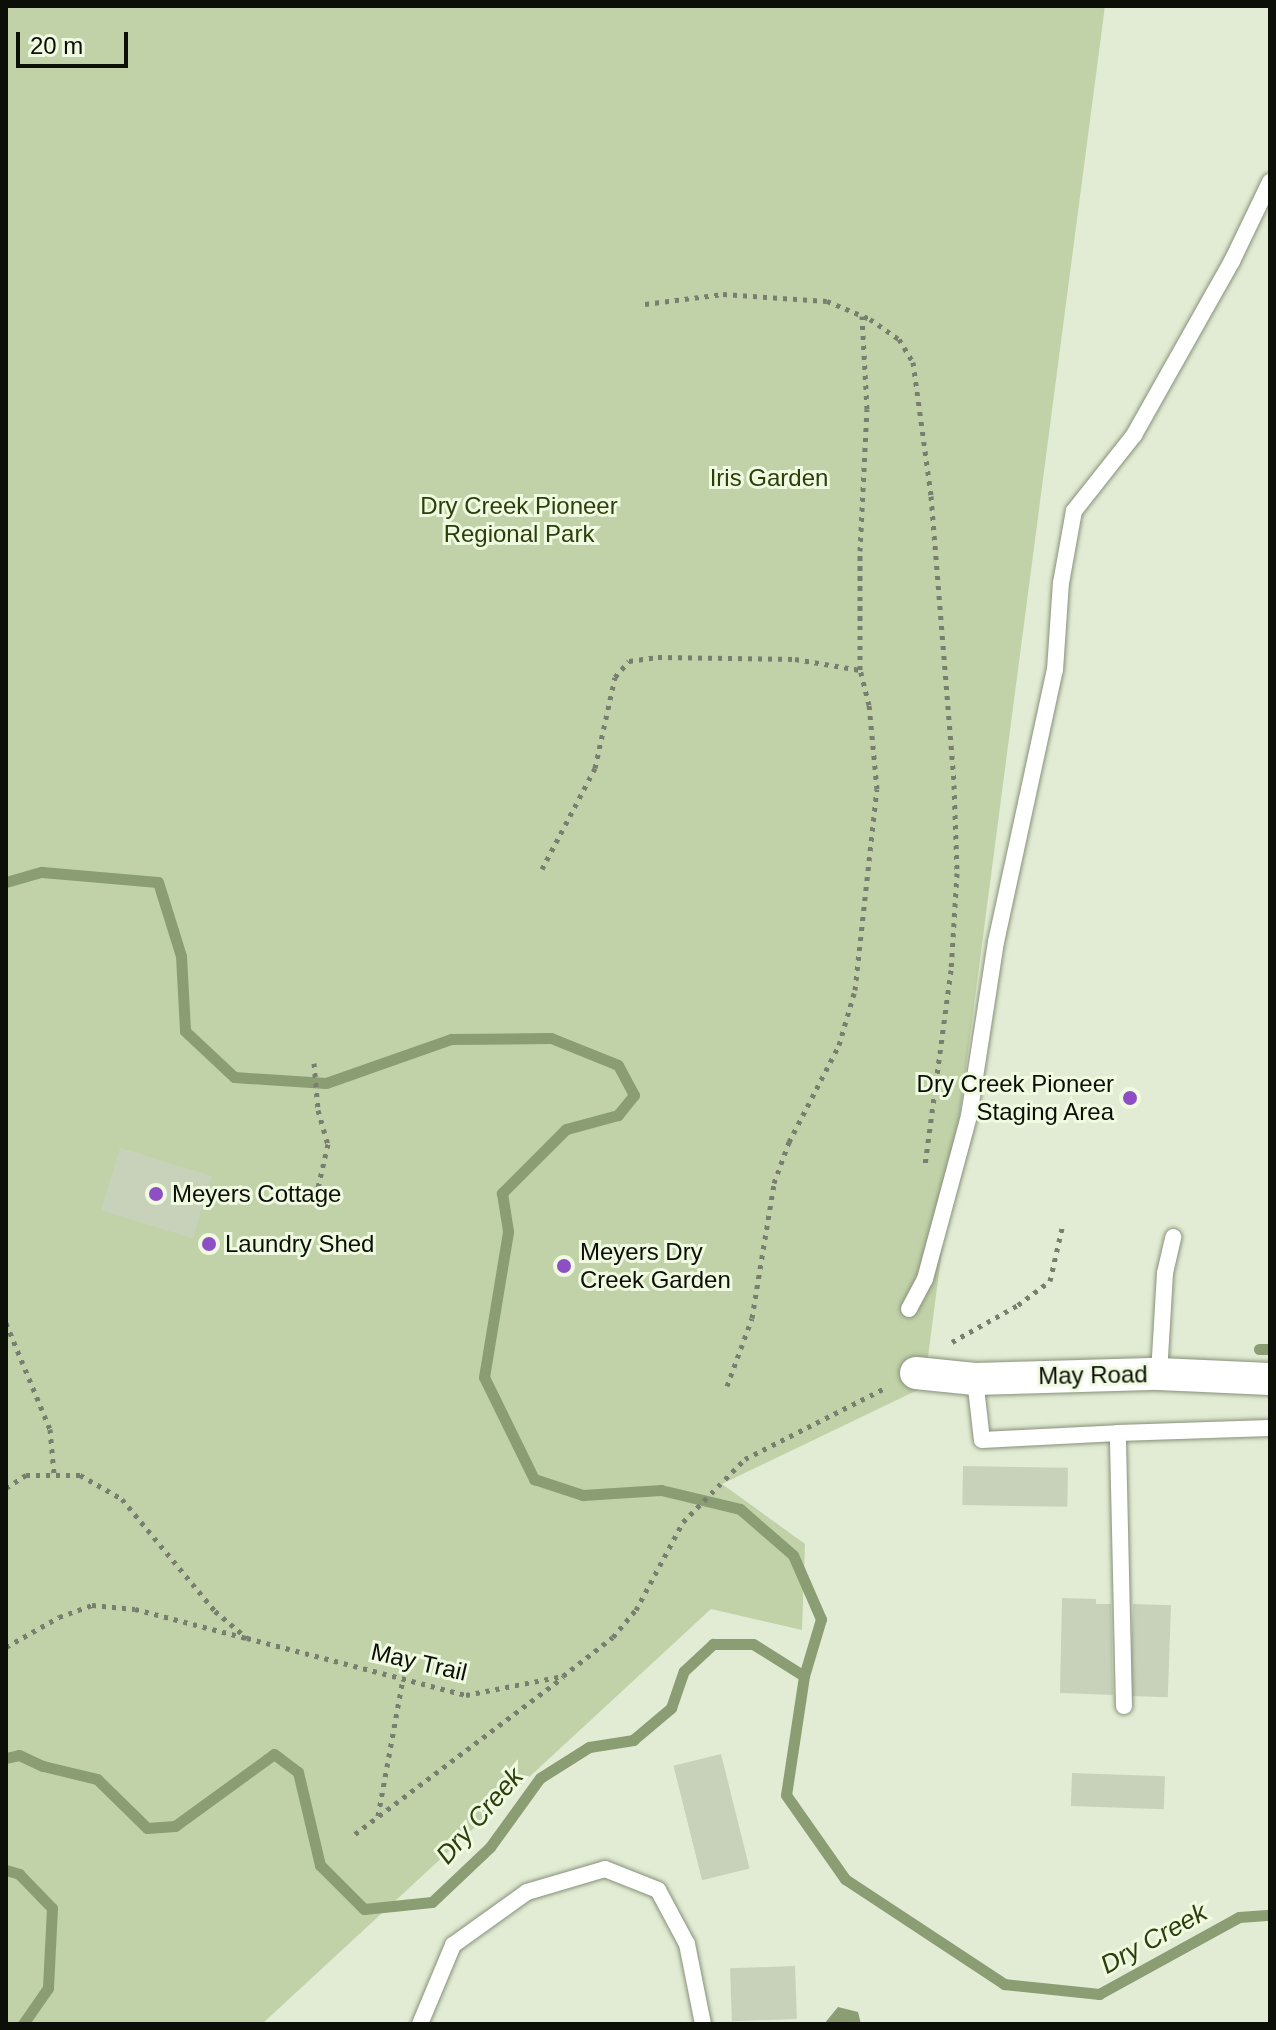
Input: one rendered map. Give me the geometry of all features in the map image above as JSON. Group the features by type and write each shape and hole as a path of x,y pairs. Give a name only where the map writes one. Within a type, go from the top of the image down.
{"street":[{"name":"May Road","path":"916,1373 975,1379 1159,1374 1270,1379"}],"lane":[{"path":"909,1309 925,1279 969,1116 996,942 1055,670 1061,583 1074,511 1134,435 1209,303 1270,182"},
{"path":"1159,1374 1165,1273 1173,1237"},
{"path":"975,1379 982,1440 1270,1428"},
{"path":"1118,1433 1124,1706"},
{"path":"420,2024 453,1945 527,1892 605,1869 658,1890 687,1944 703,2024"}],"path":[{"path":"645,304 723,294 827,301 862,316 899,339 913,362 920,394 954,785 957,873 951,970 924,1174"},
{"path":"727,1386 752,1318 774,1183 789,1142 839,1045 855,990 877,789 869,705 860,670 860,551 867,409 862,316"},
{"path":"542,869 595,768 615,677 629,661 658,657 795,659 860,670"},
{"path":"314,1063 318,1110 328,1144 316,1196"},
{"name":"May Trail","path":"6,1488 26,1475 80,1475 122,1499 215,1611 247,1638 466,1695 563,1676 613,1637 636,1610 683,1522 745,1459 916,1373 948,1344 1018,1305 1050,1281 1063,1224"},
{"path":"6,1323 50,1429 54,1474"},
{"path":"6,1647 59,1617 92,1605 135,1609 247,1638"},
{"path":"355,1834 563,1676"},
{"path":"378,1817 403,1679"}],"green space":[{"name":"Dry Creek Pioneer Regional Park","path":"6,6 1105,6 924,1387 722,1484 805,1544 802,1630 711,1609 262,2024 6,2024"}],"shaded area":[{"path":"838,2007 858,2012 861,2024 824,2024"}],"building":[{"name":"Meyers Cottage","path":"120,1148 212,1176 193,1238 101,1210"},
{"path":"963,1466 1068,1468 1067,1507 962,1505"},
{"path":"1062,1598 1096,1599 1096,1604 1111,1604 1113,1695 1060,1693"},
{"path":"1133,1604 1171,1605 1168,1697 1130,1696"},
{"path":"721,1754 750,1868 702,1880 673,1766"},
{"path":"1072,1773 1165,1776 1164,1809 1071,1806"},
{"path":"795,1966 797,2019 732,2021 730,1968"}],"waterway":[{"path":"6,882 42,872 158,882 181,956 185,1031 234,1077 326,1083 451,1039 551,1038 618,1065 634,1095 618,1115 566,1129 502,1193 508,1232 484,1377 534,1479 583,1495 661,1490 740,1509 793,1555 821,1619 804,1676 786,1795 845,1879 1004,1984 1099,1994 1239,1917 1270,1915"},
{"path":"1259,1349 1270,1349"},
{"name":"Dry Creek","path":"6,1758 19,1755 43,1766 97,1779 147,1828 175,1826 274,1754 298,1772 320,1865 364,1909 432,1902 490,1847 540,1778 589,1747 633,1740 671,1708 684,1671 713,1644 753,1644 804,1676"},
{"name":"Dry Creek","path":"6,1870 19,1874 52,1908 48,1988 23,2024"}],"place":[{"name":"Dry Creek Pioneer Staging Area","path":"1130,1098"},
{"name":"Meyers Cottage","path":"156,1194"},
{"name":"Laundry Shed","path":"209,1244"},
{"name":"Meyers Dry Creek Garden","path":"564,1266"}],"park label":[{"name":"Iris Garden","path":"769,478"}]}
